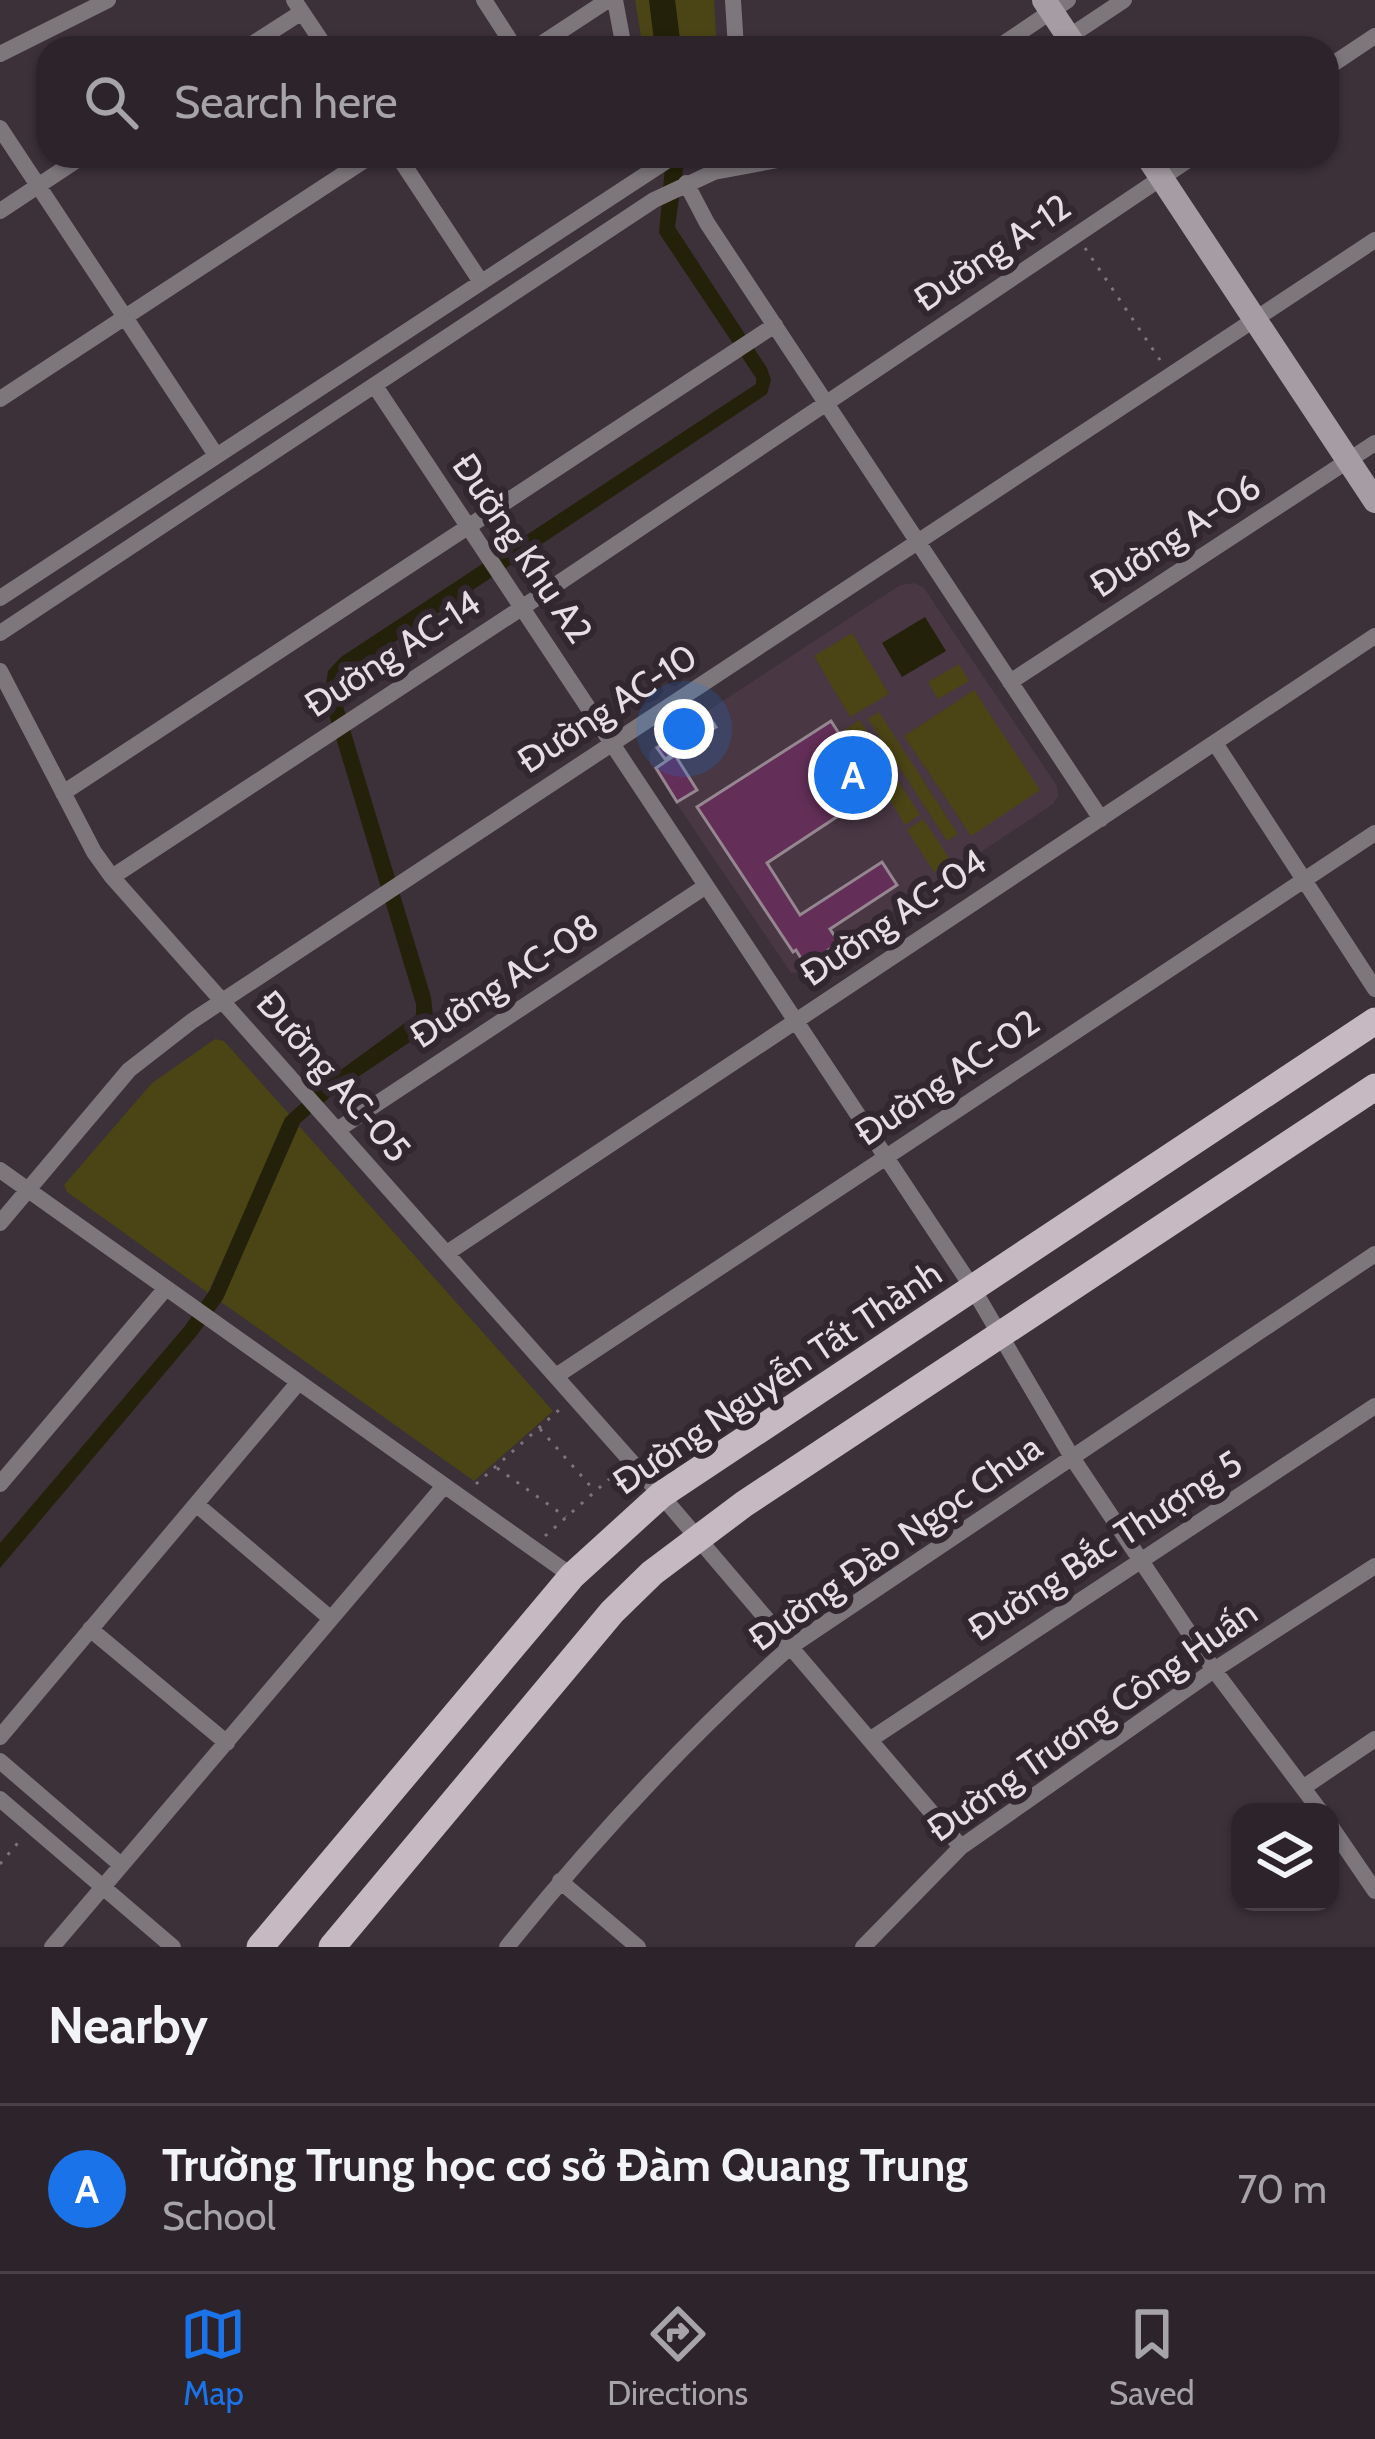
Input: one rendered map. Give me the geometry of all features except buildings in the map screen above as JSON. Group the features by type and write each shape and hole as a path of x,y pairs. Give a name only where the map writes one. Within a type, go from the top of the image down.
{"main road":[{"name":"Đường Nguyễn Tất Thành","path":"260,1947 572,1576 662,1495 1375,1021"},
{"path":"332,1947 612,1612 697,1536 1375,1087"}],"street":[{"path":"0,54 108,0"},
{"path":"484,0 507,36"},
{"path":"555,36 612,0 621,36"},
{"path":"734,0 736,36"},
{"path":"1076,36 1124,0"},
{"path":"1013,36 1055,4 1063,36"},
{"path":"261,36 298,6 318,36"},
{"path":"1339,60 1375,36"},
{"path":"0,128 216,455"},
{"path":"0,211 64,168"},
{"path":"0,400 353,168"},
{"path":"406,168 481,282"},
{"path":"0,598 647,168"},
{"path":"0,633 654,200 731,168"},
{"path":"1155,168 1375,501"},
{"name":"Đường A-12","path":"826,403 1176,168"},
{"path":"686,183 707,223 1101,819"},
{"name":"Đường AC-10","path":"0,1222 129,1070 223,998 1375,240"},
{"path":"63,793 775,325"},
{"name":"Đường Khu A2","path":"375,386 972,1287 1073,1459 1214,1670 1315,1803"},
{"name":"Đường AC-14","path":"112,877 826,403"},
{"name":"Đường A-06","path":"1010,682 1375,443"},
{"name":"Đường AC-04","path":"447,1252 1375,636"},
{"name":"Đường AC-05","path":"0,671 112,877 662,1495 961,1847"},
{"path":"1215,742 1375,989"},
{"name":"Đường AC-02","path":"556,1376 1375,833"},
{"name":"Đường AC-08","path":"332,1123 706,886"},
{"path":"0,1170 572,1576"},
{"name":"Đường Đào Ngọc Chua","path":"507,1947 560,1881 719,1710 790,1647 1375,1254"},
{"path":"0,1484 166,1288"},
{"path":"0,1737 298,1383"},
{"name":"Đường Bắc Thượng 5","path":"871,1738 1375,1406"},
{"path":"52,1947 444,1486"},
{"path":"196,1504 330,1618"},
{"name":"Đường Trương Công Huấn","path":"862,1947 961,1847 1214,1670 1375,1566"},
{"path":"91,1629 226,1743"},
{"path":"1304,1787 1375,1739"},
{"path":"0,1761 122,1864"},
{"path":"0,1799 173,1947"},
{"path":"1339,1838 1375,1891"},
{"path":"560,1881 638,1947"}],"path":[{"path":"1084,247 1160,361"},
{"path":"472,1488 560,1409"},
{"path":"539,1428 595,1491"},
{"path":"495,1467 566,1517"},
{"path":"543,1538 616,1473"},
{"path":"0,1864 24,1837"}],"shaded area":[{"path":"635,0 649,0 654,36 641,36"},
{"path":"649,0 675,0 680,36 654,36"},
{"path":"675,0 714,0 716,36 680,36"},
{"path":"665,168 683,168 675,227 767,368 771,380 767,394 345,675 340,696 433,1015 419,1036 337,1091 300,1123 223,1299 0,1568 0,1543 185,1326 210,1290 285,1118 327,1080 416,1015 324,698 328,671 341,657 756,384 659,233"},
{"path":"915,583 924,588 1057,786 1058,796 1053,804 801,972 791,973 650,764 649,754 654,746 900,585"},
{"path":"925,617 946,651 902,677 882,643"},
{"path":"852,633 889,694 850,717 814,656"},
{"path":"959,664 969,681 938,699 928,682"},
{"path":"974,690 1040,790 971,836 904,736"},
{"path":"879,712 958,834 947,841 868,719"},
{"path":"860,720 887,765 872,774 844,730"},
{"path":"890,768 920,815 905,825 876,777"},
{"path":"923,819 951,861 934,872 907,830"},
{"path":"215,1039 224,1041 289,1114 208,1293 67,1192 64,1185 152,1083"},
{"path":"299,1126 553,1411 474,1481 221,1302"}],"place":[{"name":"Trường Trung học cơ sở Đàm Quang Trung","path":"853,775"}]}
